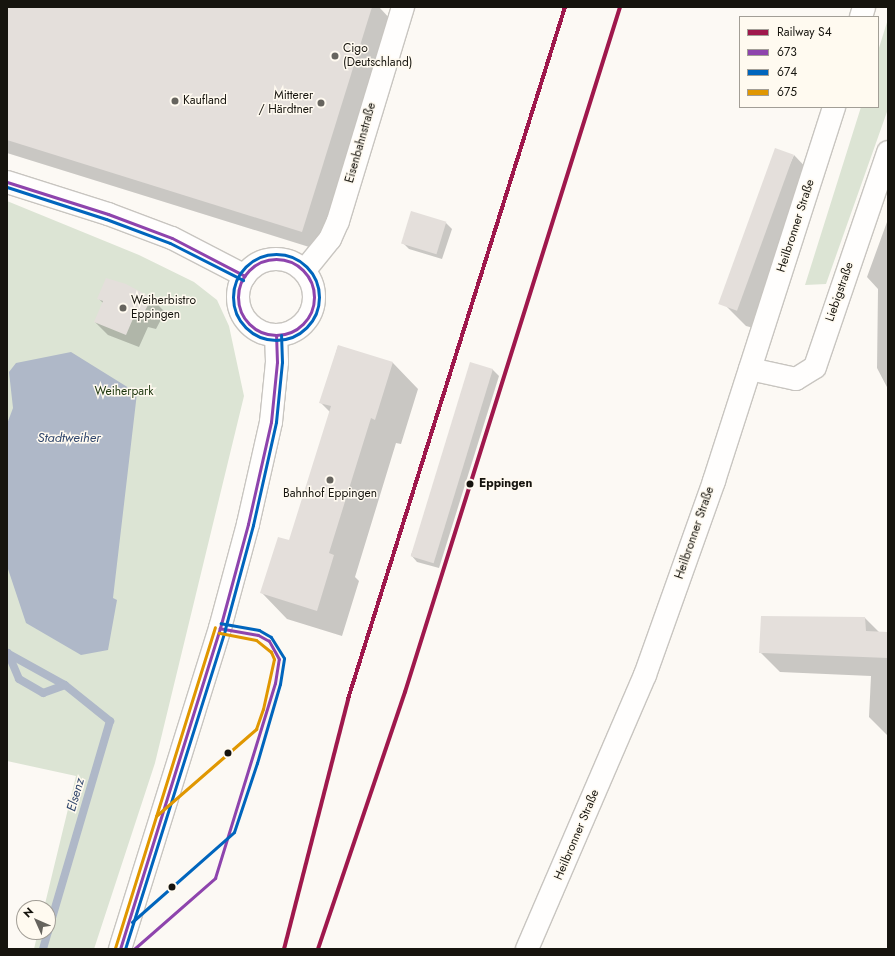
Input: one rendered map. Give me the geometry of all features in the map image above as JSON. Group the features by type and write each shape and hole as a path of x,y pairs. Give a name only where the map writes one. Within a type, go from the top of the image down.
{"street":[{"name":"Eisenbahnstraße","path":"304,272 321,252 336,226 403,7"},
{"name":"Heilbronner Straße","path":"527,949 645,675 750,370 834,108"},
{"name":"Liebigstraße","path":"750,370 796,379 815,367 888,152"},
{"path":"7,182 108,214 172,238 244,276"},
{"path":"273,259 287,260 304,272 314,291 311,312 297,329 276,335 255,329 244,318 238,297 244,276 254,266 273,259"},
{"path":"120,949 220,628 248,524 271,422 277,362 276,335"}],"green space":[{"path":"888,19 888,109 826,284 805,285 861,108 879,108 879,48"},
{"name":"Weiherpark","path":"7,201 139,255 194,282 217,300 229,326 244,396 155,763 94,949 34,949 36,940 56,940 56,900 46,900 76,776 7,761"}],"water":[{"name":"Stadtweiher","path":"71,352 137,393 113,598 117,600 108,650 81,655 26,623 7,566 7,424 13,408 9,372 16,363"}],"building":[{"name":"Kaufland","path":"7,7 372,7 302,232 7,140"},
{"path":"775,148 794,155 737,311 718,304"},
{"path":"411,211 446,222 436,254 401,244"},
{"name":"Weiherbistro Eppingen","path":"106,278 126,284 152,298 142,316 135,314 126,335 94,322 103,301 97,299"},
{"name":"Bahnhof Eppingen","path":"338,345 393,362 375,420 371,418 329,553 334,555 317,611 260,593 278,537 289,540 331,406 319,403"},
{"path":"470,362 493,369 434,563 411,556"},
{"path":"761,616 865,617 866,631 888,632 888,658 759,653"}],"waterway":[{"name":"Elsenz","path":"7,653 65,685 110,721 56,904"},
{"name":"Elsenz","path":"8,653 19,679 43,693 65,685"},
{"name":"Elsenz","path":"43,949 46,940"}],"rail line":[{"name":"S4","path":"284,949 348,699 565,7"},
{"name":"S4","path":"318,949 405,692 620,7"}],"transit line":[{"name":"673","path":"7,182 108,214 172,238 245,276"},
{"name":"674","path":"7,187 106,219 170,243 243,280"},
{"name":"674","path":"276,254 292,257 300,261 312,273 316,281 319,297 316,313 312,321 300,333 292,337 276,340 260,337 252,333 240,321 236,313 233,297 236,281 240,273 252,261 260,257 276,254"},
{"name":"673","path":"276,259 290,262 303,270 311,283 314,297 311,311 303,324 290,332 276,335 262,332 249,324 241,311 238,297 241,283 249,270 262,262 276,259"},
{"name":"673","path":"120,949 220,628 248,524 271,422 277,362 276,335"},
{"name":"674","path":"125,949 225,629 253,525 276,422 282,362 281,335"},
{"name":"674","path":"132,922 234,832 257,763 280,684 284,658 271,637 259,630 221,623"},
{"name":"675","path":"115,948 215,627"},
{"name":"673","path":"134,949 215,878 275,683 279,659 269,641 258,635 220,628"},
{"name":"675","path":"156,816 256,729 263,709 274,659 271,652 256,640 219,633"}],"place":[{"name":"Cigo (Deutschland)","path":"335,56"},
{"name":"Kaufland","path":"175,101"},
{"name":"Mitterer / Härdtner","path":"321,103"},
{"name":"Weiherbistro Eppingen","path":"123,308"},
{"name":"Bahnhof Eppingen","path":"330,480"},
{"name":"Eppingen","path":"470,484"}]}
